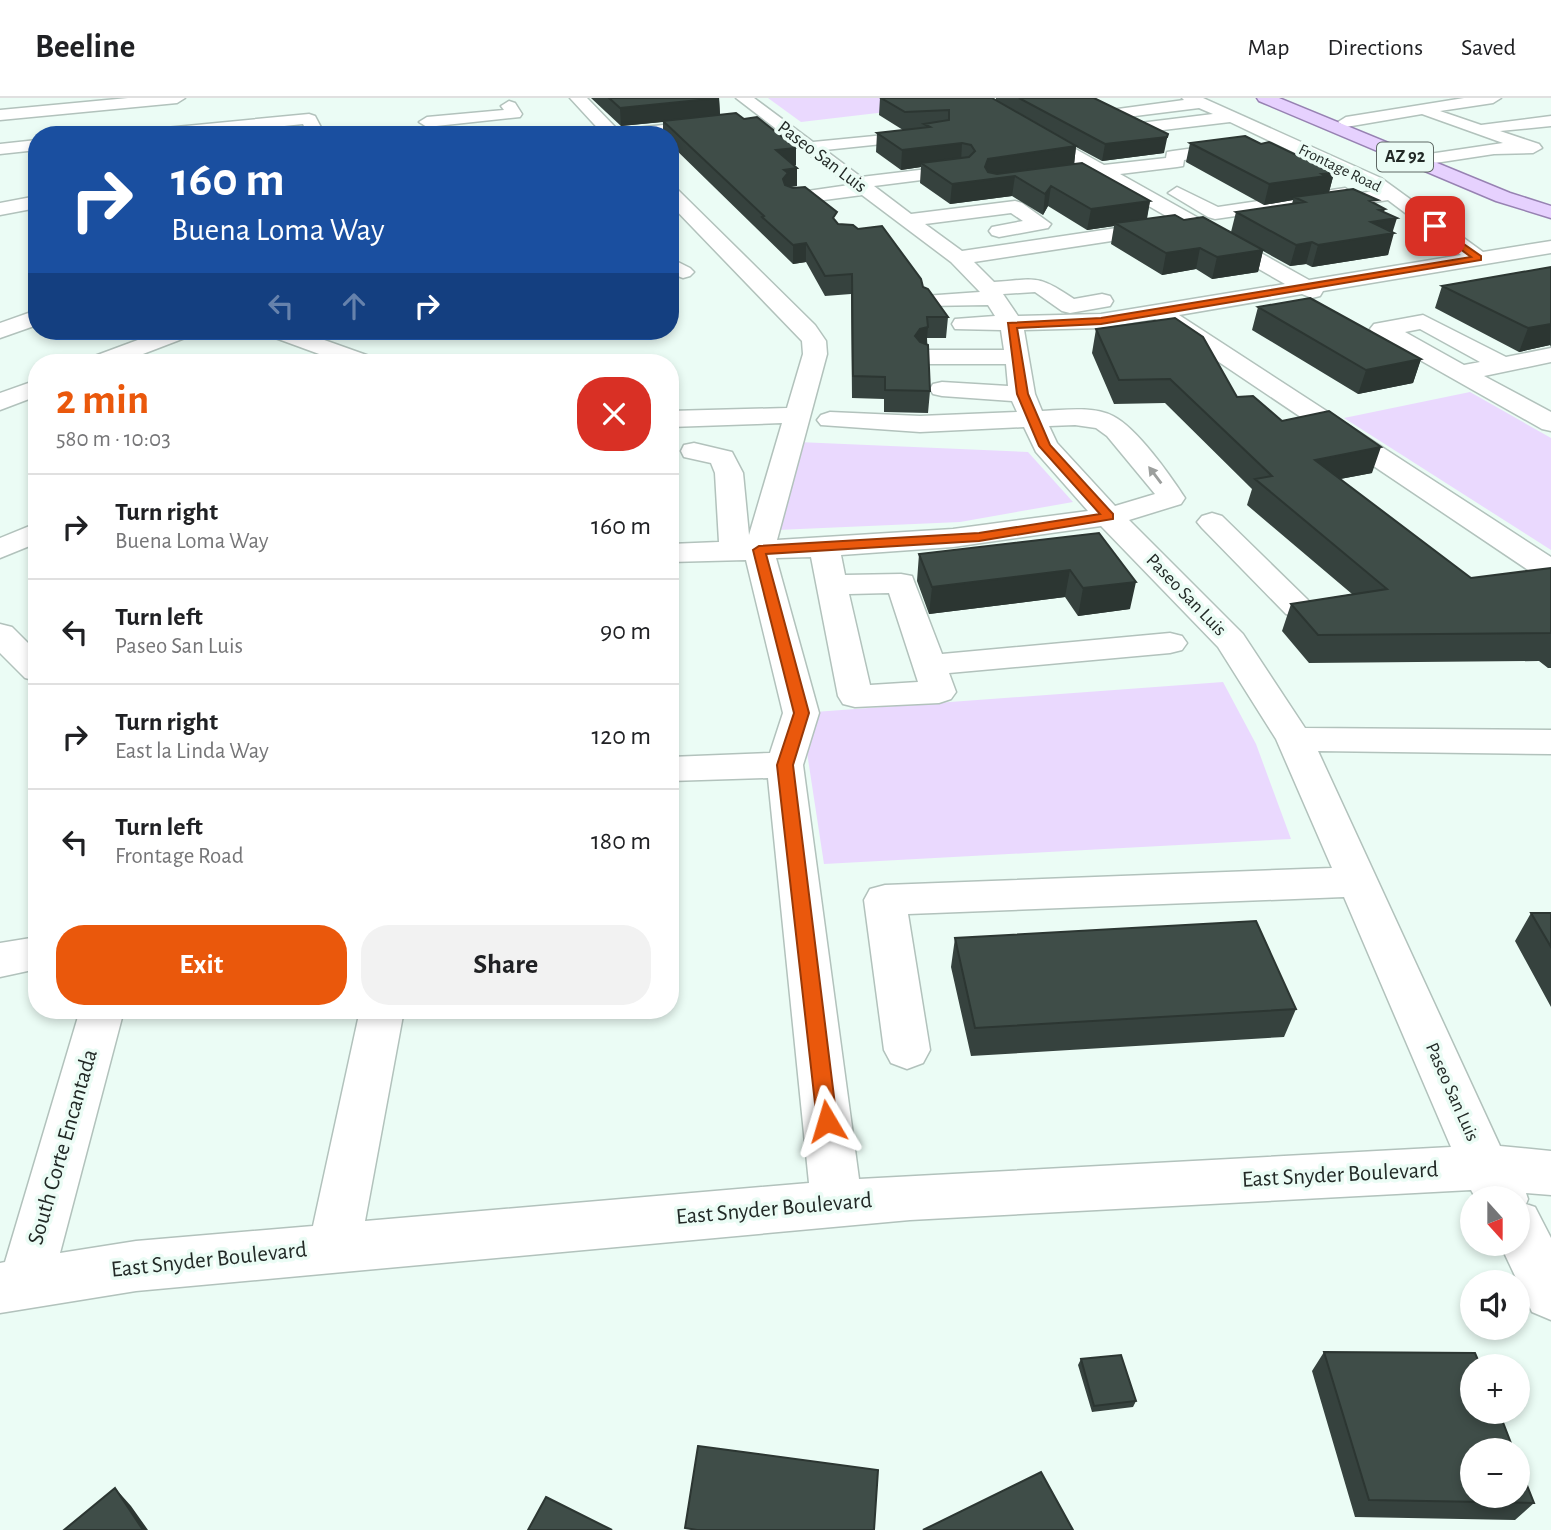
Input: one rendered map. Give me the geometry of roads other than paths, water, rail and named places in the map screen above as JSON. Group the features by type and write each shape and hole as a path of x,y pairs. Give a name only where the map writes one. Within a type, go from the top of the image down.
{"main road":[{"name":"AZ 92","path":"1265,98 1503,197 1550,210"},
{"name":"AZ 92","path":"1289,98 1523,194 1550,210"},
{"path":"1328,124 1346,122"}],"street":[{"path":"0,115 103,101 177,98"},
{"path":"578,98 604,126"},
{"path":"1346,122 1493,98"},
{"path":"1196,101 1109,114 1138,128 1232,117"},
{"name":"Frontage Road","path":"1196,101 1374,182 1478,258"},
{"path":"417,106 429,126"},
{"path":"972,106 995,111 1338,306"},
{"path":"1418,110 1542,147"},
{"path":"449,126 515,115"},
{"path":"237,126 309,119 312,126"},
{"path":"1482,129 1551,121"},
{"path":"873,124 882,206 932,301"},
{"path":"1160,144 1262,131"},
{"path":"882,206 939,133"},
{"path":"0,149 28,146"},
{"path":"1074,175 1177,162 1173,156 1232,148 1244,147 1261,151 1296,146"},
{"path":"1435,158 1494,149 1542,147"},
{"path":"679,148 882,206 1028,255 1191,223 1359,195"},
{"path":"1326,160 1293,165 1359,195"},
{"path":"882,206 961,170"},
{"path":"1130,188 1199,180"},
{"path":"1160,184 1215,213 1359,195 1391,194"},
{"path":"679,189 814,341 814,418"},
{"path":"794,198 882,206 1039,285 1070,306 1123,298"},
{"path":"0,209 28,204"},
{"name":"Paseo San Luis","path":"882,206 1012,325 1016,357 1028,407 1045,446 1108,516 1231,641 1294,739 1494,1183"},
{"path":"963,324 1101,321 1164,300 1195,306 1551,247"},
{"path":"1164,300 1551,571"},
{"path":"0,331 28,320"},
{"path":"1504,365 1423,322 1382,329 1551,423"},
{"path":"122,354 158,340"},
{"path":"302,340 341,354"},
{"path":"313,344 322,340"},
{"path":"1461,373 1551,355"},
{"path":"928,357 1016,357"},
{"path":"679,553 979,537 1108,516 1171,498 1156,475 1116,430 1103,421 942,389"},
{"path":"679,419 814,418 920,424 1028,407"},
{"path":"814,418 755,453 729,473 747,551 802,713 785,765 837,1203"},
{"path":"694,451 755,453"},
{"path":"747,551 755,453"},
{"path":"1212,522 1297,607"},
{"path":"0,549 28,537"},
{"path":"824,547 855,696 939,692 901,583 832,585"},
{"path":"0,634 28,662"},
{"path":"930,665 1170,643"},
{"path":"1294,739 1551,742"},
{"path":"679,769 785,765"},
{"path":"907,1050 885,900 1358,882"},
{"path":"0,960 28,955"},
{"name":"South Corte Encantada","path":"12,1286 99,1019"},
{"path":"334,1248 380,1019"},
{"name":"East Snyder Boulevard","path":"12,1286 136,1266 837,1203 1494,1183 1551,1173"},
{"path":"1530,1251 1551,1294"}]}
